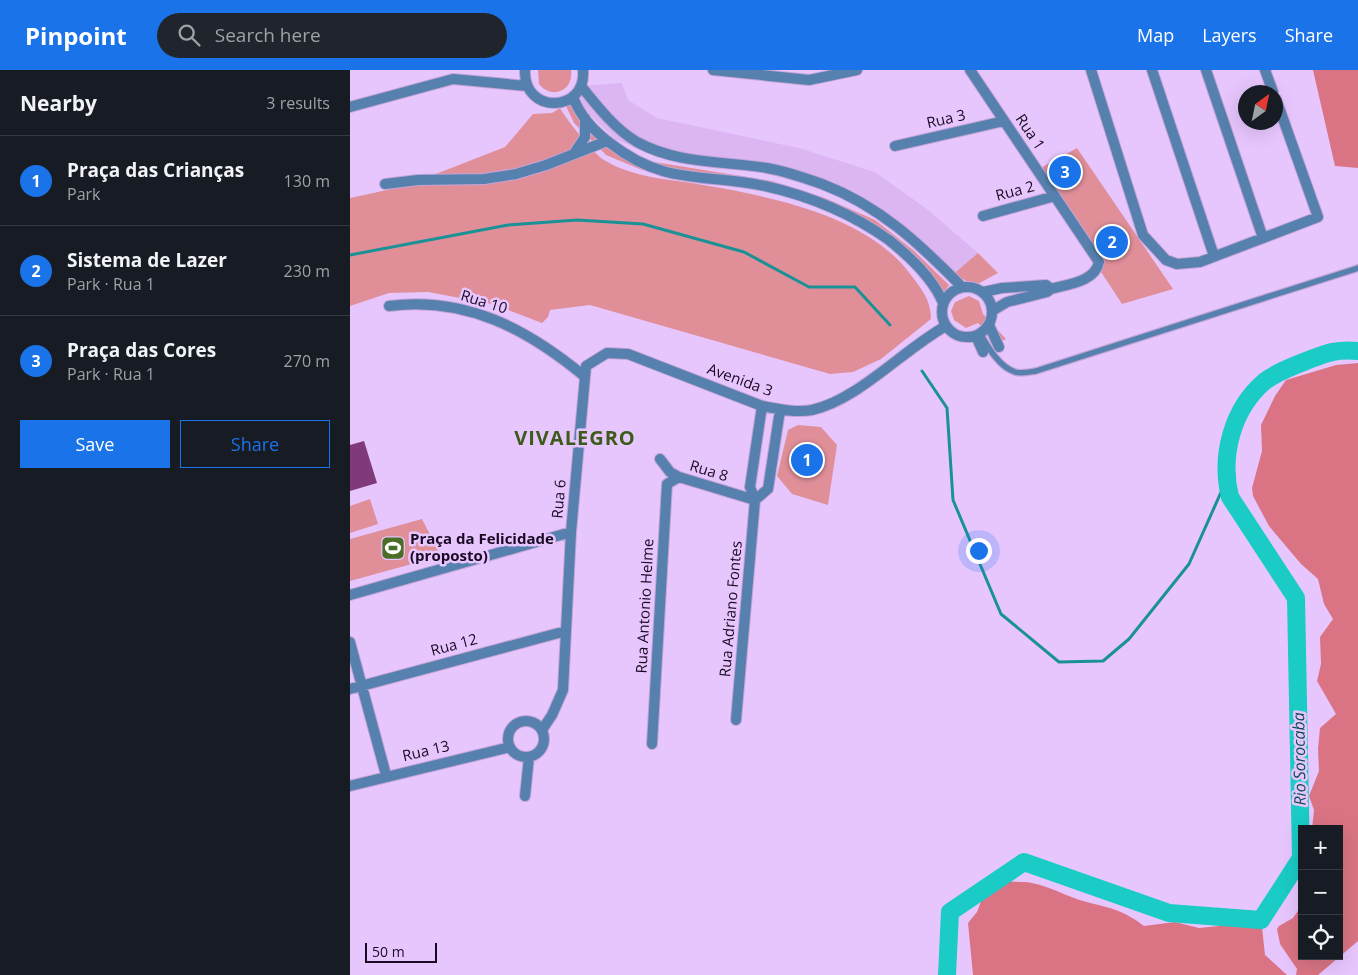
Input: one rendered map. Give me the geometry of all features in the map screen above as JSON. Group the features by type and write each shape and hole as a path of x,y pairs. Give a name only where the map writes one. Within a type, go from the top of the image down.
{"street":[{"path":"525,70 527,86 532,94 548,103 565,101 573,97 581,86 583,70"},
{"path":"713,70 809,80 857,70"},
{"name":"Rua 1","path":"970,70 1099,262 1098,270 1089,278 1051,288"},
{"path":"1091,70 1144,235 1166,260 1177,264 1200,262 1318,218 1283,119"},
{"path":"1152,70 1214,256"},
{"path":"1206,70 1262,238"},
{"path":"1265,70 1270,85"},
{"path":"350,107 453,79 527,86"},
{"path":"581,86 617,126 636,141 656,151 680,158 769,168 823,184 874,209 918,242 962,287"},
{"path":"573,97 578,110 607,141 626,156 648,168 672,175 764,186 817,200 863,221 904,252 937,288 943,302 942,319 946,326 960,336 978,334 988,325 992,311 991,304 983,292 976,288 962,287 954,290 943,302"},
{"path":"574,153 585,137 585,118"},
{"name":"Rua 3","path":"895,146 1004,121"},
{"path":"385,184 418,180 484,179 516,174 546,165 607,141"},
{"name":"Rua 2","path":"983,216 1055,196"},
{"path":"983,292 1002,288 1046,285 1051,288 1047,292 1007,302 992,311"},
{"name":"Rua 10","path":"389,306 415,303 452,308 500,320 550,348 584,376"},
{"path":"988,325 999,348"},
{"name":"Avenida 3","path":"594,360 607,353 628,354 762,406 780,410 811,410 834,403 946,326"},
{"path":"978,334 983,352"},
{"name":"Rua 6","path":"542,730 552,715 563,690 571,532 584,376 586,366 594,360"},
{"name":"Rua Adriano Fontes","path":"736,720 756,500 750,487 762,406"},
{"name":"Rua Adriano Fontes","path":"756,500 768,489 780,410"},
{"name":"Rua 8","path":"660,459 670,472 679,477 756,500"},
{"path":"754,470 770,473"},
{"name":"Rua Antonio Helme","path":"652,744 667,484 679,477"},
{"path":"350,595 571,532"},
{"name":"Rua 12","path":"355,688 566,631"},
{"path":"350,642 355,688 386,775"},
{"path":"530,721 542,730 545,738 542,750 529,757 516,754 510,748 510,732 518,723 530,721"},
{"name":"Rua 13","path":"350,786 386,775 510,748"},
{"path":"525,796 529,757"}],"lane":[{"path":"978,334 993,354 1008,369 1017,373 1036,371 1358,268"}],"shaded area":[{"path":"538,70 571,70 571,77 566,88 561,91 550,92 539,84"},
{"path":"1313,70 1358,70 1358,168 1335,166"},
{"path":"622,83 628,100 657,118 799,148 875,172 927,209 978,253 950,277 876,214 831,192 770,174 650,154 615,139 584,109 574,92 578,86"},
{"path":"568,102 612,145 648,161 772,181 825,198 875,220 913,250 949,285 943,294 904,256 869,230 820,207 765,190 642,170 606,155 574,123 565,104"},
{"path":"560,108 593,150 604,160 625,170 647,176 720,188 781,201 841,222 868,236 892,254 911,275 928,301 931,319 881,359 853,372 830,374 590,305 550,310 548,317 542,323 492,304 428,292 389,293 350,306 350,198 387,190 441,172 505,147 533,114 552,113"},
{"path":"1077,148 1173,289 1122,304 1035,171"},
{"path":"978,253 998,273 974,286 963,279 955,281 950,277"},
{"path":"969,296 979,301 983,314 1006,339 998,343 978,323 966,328 954,320 951,311 955,302"},
{"path":"1358,363 1358,941 1343,954 1343,825 1312,825 1314,810 1309,796 1319,771 1318,749 1320,728 1336,714 1317,681 1321,664 1320,637 1333,619 1324,604 1318,579 1301,564 1269,526 1253,496 1252,488 1262,451 1261,425 1275,396 1286,380 1336,365"},
{"path":"798,425 821,427 837,445 828,505 792,494 777,476 788,430"},
{"path":"370,499 378,524 350,533 350,506"},
{"name":"Praça da Felicidade (proposto)","path":"422,519 441,556 350,581 350,539"},
{"path":"1005,880 1029,882 1045,886 1077,899 1122,912 1144,926 1175,922 1199,928 1258,922 1262,927 1265,955 1287,975 973,975 968,923 977,912 985,891"},
{"path":"1298,911 1298,960 1336,960 1318,975 1296,975 1297,969 1280,944 1277,929 1293,918"}],"building":[{"path":"364,441 377,483 350,491 350,445"}],"waterway":[{"path":"350,255 508,225 577,220 643,224 744,252 809,287 855,287 890,325"},
{"name":"Rio Sorocaba","path":"947,975 950,912 1024,862 1169,913 1261,920 1301,858 1296,598 1230,497 1227,481 1228,450 1231,434 1244,405 1265,381 1285,370 1326,354 1337,351 1358,351"},
{"path":"922,371 947,408 953,500 1001,614 1059,662 1103,661 1129,639 1189,564 1226,481"}],"place":[{"name":"Praça das Cores","path":"1065,172"},
{"name":"Sistema de Lazer","path":"1112,242"},
{"name":"Praça das Crianças","path":"807,460"},
{"name":"Praça da Felicidade (proposto)","path":"393,548"}],"district":[{"name":"VIVALEGRO","path":"575,438"}]}
